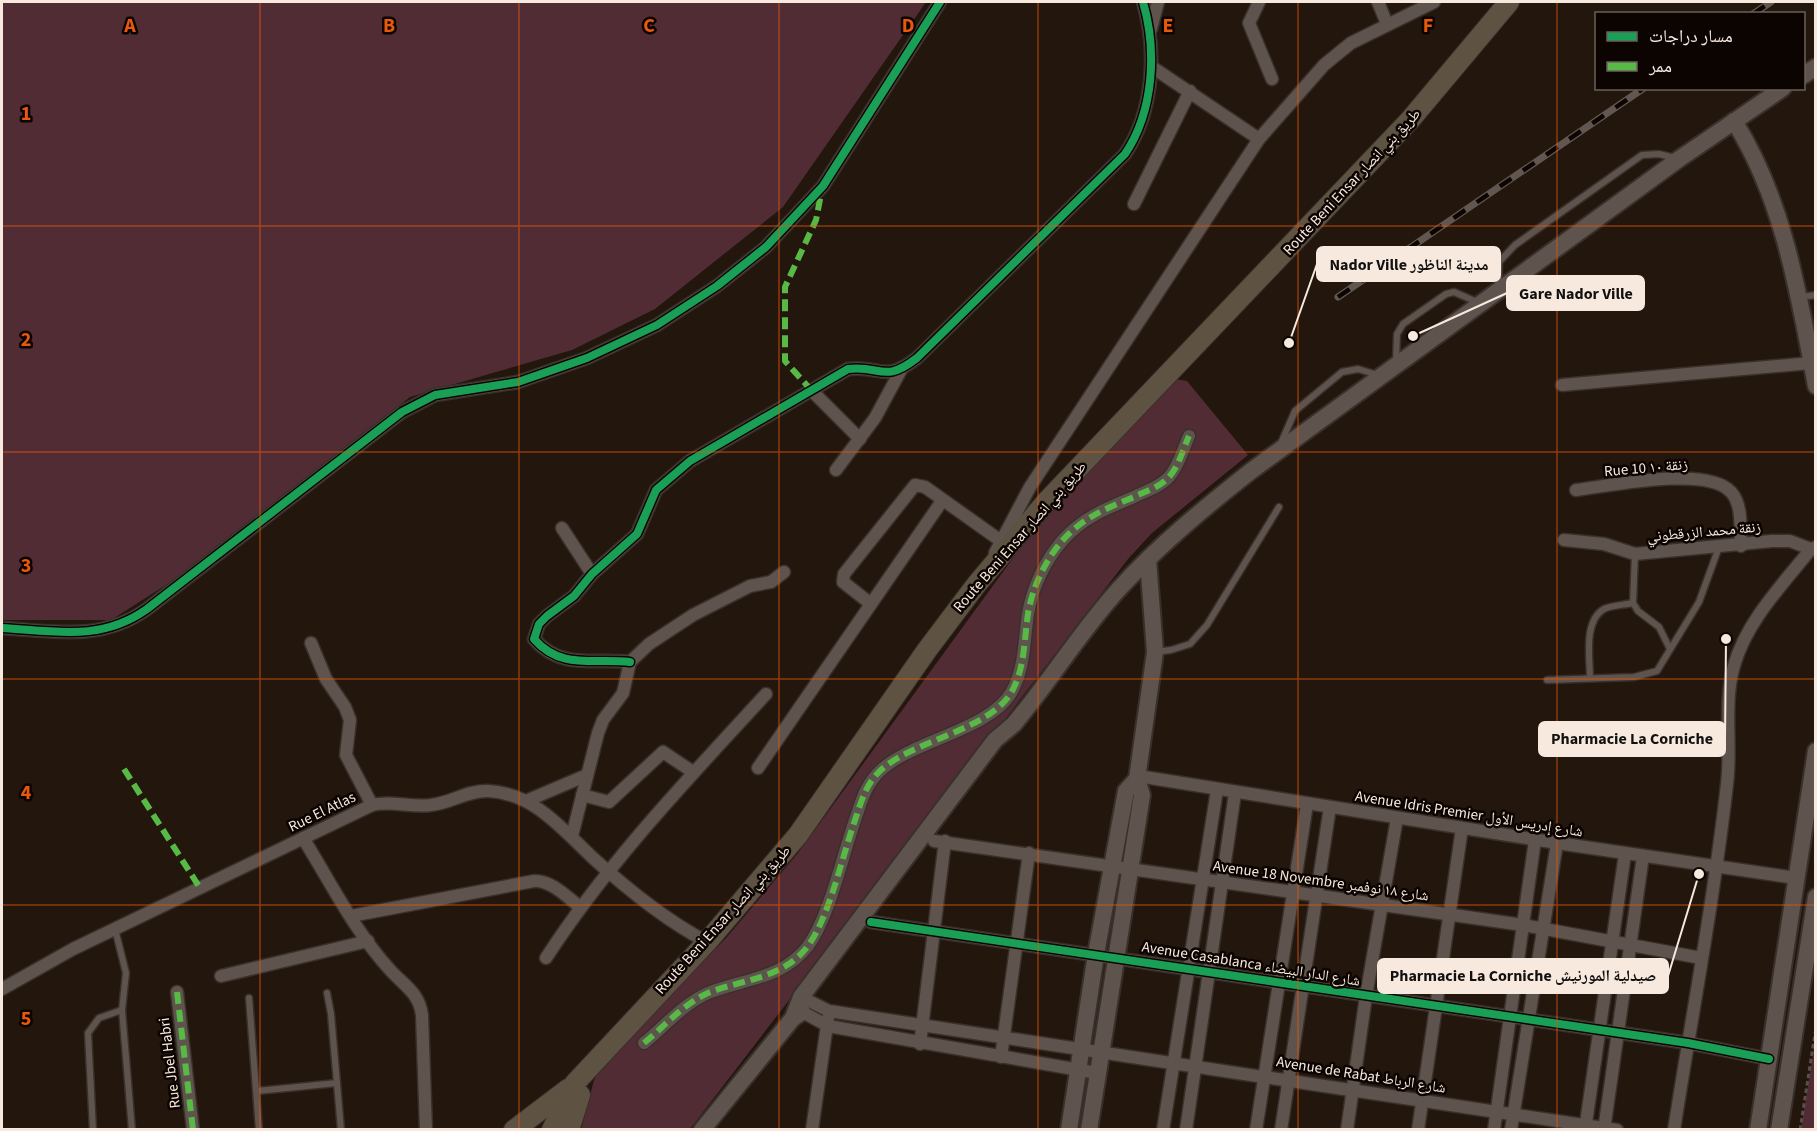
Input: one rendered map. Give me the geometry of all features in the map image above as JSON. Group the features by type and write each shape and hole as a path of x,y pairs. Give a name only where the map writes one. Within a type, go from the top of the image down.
{"main road":[{"name":"Route Beni Ensar طريق بني انصار","path":"552,1130 581,1077 707,942 798,835 927,650 976,585 1046,502 1410,120 1509,2"},
{"path":"702,1130 800,1008 940,841 1003,747 1014,724 1116,592 1148,559 1196,514 1279,451 1679,159 1780,90"},
{"path":"1734,121 1756,159 1808,296 1811,363 1815,386"},
{"path":"1089,1130 1142,795 1137,778 1155,652 1148,559"},
{"path":"800,1008 995,740 1014,724"},
{"path":"1758,1130 1815,751"},
{"path":"1069,1130 1096,954 1126,791 1137,778"},
{"path":"1779,1130 1815,897"},
{"name":"Route Beni Ensar طريق بني انصار","path":"569,1130 581,1077"},
{"path":"514,1130 581,1077"}],"street":[{"path":"2,628 97,632 125,622 147,609 402,412 435,395 518,382 586,358 657,325 717,286 766,247 823,186 940,2"},
{"path":"836,470 860,439 901,370 917,358 1125,154 1135,139 1141,123 1152,67 1150,30 1143,2"},
{"path":"1150,30 1158,2"},
{"path":"1259,2 1249,23 1272,79"},
{"path":"1378,2 1387,24"},
{"path":"976,585 1030,487 1259,139 1324,64 1351,43 1434,2"},
{"path":"1152,67 1259,139"},
{"path":"1134,204 1190,91"},
{"path":"1562,385 1811,363"},
{"path":"630,662 564,660 553,656 534,639 539,624 574,596 592,574 637,534 656,490 690,461 848,369 860,368 883,374 901,370"},
{"path":"812,391 860,439"},
{"path":"644,1043 699,998 758,979 789,965 799,957 817,931 862,797 877,774 890,763 945,738 999,706 1011,694 1018,676 1030,603 1043,567 1077,525 1090,515 1158,486 1169,477 1189,436"},
{"name":"Rue 10 زنقة ١٠","path":"1576,490 1691,478 1721,485 1731,492 1739,505 1741,546"},
{"path":"872,604 843,582 844,574 915,485 925,487 1001,541"},
{"path":"758,768 942,501"},
{"path":"562,528 592,574"},
{"name":"زنقة محمد الزرقطوني","path":"1564,540 1604,544 1635,554 1790,541 1813,548"},
{"path":"1674,1130 1727,785 1730,684 1734,666 1745,639 1759,617 1813,548"},
{"path":"572,836 598,733 603,720 623,693 630,662 676,624 750,586 771,582 783,572"},
{"path":"311,643 326,680 345,707 350,720 346,755 372,804"},
{"path":"546,958 580,907 609,870 693,772 766,694"},
{"path":"582,795 609,802 663,752 693,772"},
{"path":"526,801 587,775"},
{"name":"Avenue Idris Premier شارع إدريس الأول","path":"1137,778 1625,854 1796,878"},
{"name":"Rue El Atlas","path":"2,989 43,964 372,804 396,802 428,806 466,794 489,790 526,801 561,823 609,870 678,927 707,942"},
{"path":"1163,1130 1217,790"},
{"path":"1185,1130 1235,792"},
{"path":"1257,1130 1307,804"},
{"path":"1281,1130 1330,807"},
{"path":"1347,1130 1366,996 1397,818"},
{"path":"1418,1130 1462,828"},
{"path":"303,838 368,941 383,962 414,993 421,1005 426,1130"},
{"path":"1494,1130 1535,840"},
{"path":"920,1044 934,930 940,841"},
{"name":"Avenue 18 Novembre شارع ١٨ نوفمبر","path":"940,841 1523,925 1701,958"},
{"path":"1511,1130 1541,929 1557,843"},
{"path":"1001,1057 1029,853"},
{"path":"1585,1127 1625,854"},
{"path":"1608,1129 1628,945 1643,856"},
{"path":"351,916 540,880 580,907"},
{"name":"Avenue Casablanca شارع الدار البيضاء","path":"871,922 1688,1043 1769,1059"},
{"path":"220,976 368,941"},
{"name":"Rue Jbel Habri","path":"177,992 194,1130"},
{"path":"800,1008 828,1026 920,1044 1097,1073"},
{"name":"Avenue de Rabat شارع الرباط","path":"800,1008 1100,1054 1496,1110 1585,1127 1608,1129"},
{"path":"812,1130 829,1011"}],"lane":[{"path":"1498,292 1499,262 1515,245 1642,155 1659,154 1679,159"},
{"path":"1397,365 1395,345 1397,334 1403,324 1446,294 1454,292 1480,304"},
{"path":"1279,451 1289,421 1295,411 1342,372 1358,369 1381,376"},
{"path":"1155,652 1190,644 1207,625 1279,507"},
{"path":"1547,680 1634,677 1657,671 1699,602 1719,548"},
{"path":"1635,554 1633,603 1638,611 1659,627 1670,649"},
{"path":"1590,678 1590,644 1594,621 1605,609 1633,603"},
{"path":"115,929 126,973 122,1010 132,1130"},
{"path":"327,993 331,1014 341,1130"},
{"path":"249,998 259,1130"},
{"path":"93,1130 88,1033 99,1018 122,1010"},
{"path":"257,1091 337,1083"}],"path":[{"path":"1800,1130 1815,1027"}],"shaded area":[{"path":"2,2 926,2 783,207 655,309 572,350 410,397 213,555 111,620 2,620"},
{"path":"1175,379 1187,381 1248,455 1152,533 1128,559 690,1129 581,1130 594,1080 604,1061 727,937 798,853 1043,517"},
{"path":"1815,1042 1815,1129 1801,1129"}],"railway":[{"path":"1756,12 1771,2"},
{"path":"1338,297 1641,90"}],"marked path":[{"path":"812,391 785,361 785,287 816,220 822,189"},
{"path":"644,1043 682,1009 699,998 721,988 775,972 798,957 808,946 829,904 860,804 873,779 890,763 907,753 966,727 1000,706 1016,684 1033,594 1040,575 1056,549 1086,520 1153,488 1169,477 1176,468 1189,436"},
{"path":"124,769 200,888"},
{"path":"177,992 193,1130"}],"cycle path":[{"path":"2,628 77,632 112,626 130,619 147,609 402,412 435,395 518,382 587,358 657,325 717,286 766,247 823,186 940,2"},
{"path":"630,662 566,659 544,649 534,639 539,624 574,596 592,574 637,534 656,490 690,461 848,369 859,368 889,372 906,366 917,358 1125,154 1142,119 1150,80 1150,40 1143,2"},
{"path":"871,922 1688,1043 1769,1059"}],"place":[{"name":"Gare Nador Ville","path":"1413,336"},
{"name":"Nador Ville مدينة الناظور","path":"1289,343"},
{"name":"Pharmacie La Corniche","path":"1726,639"},
{"name":"Pharmacie La Corniche صيدلية المورنيش","path":"1699,874"}]}
